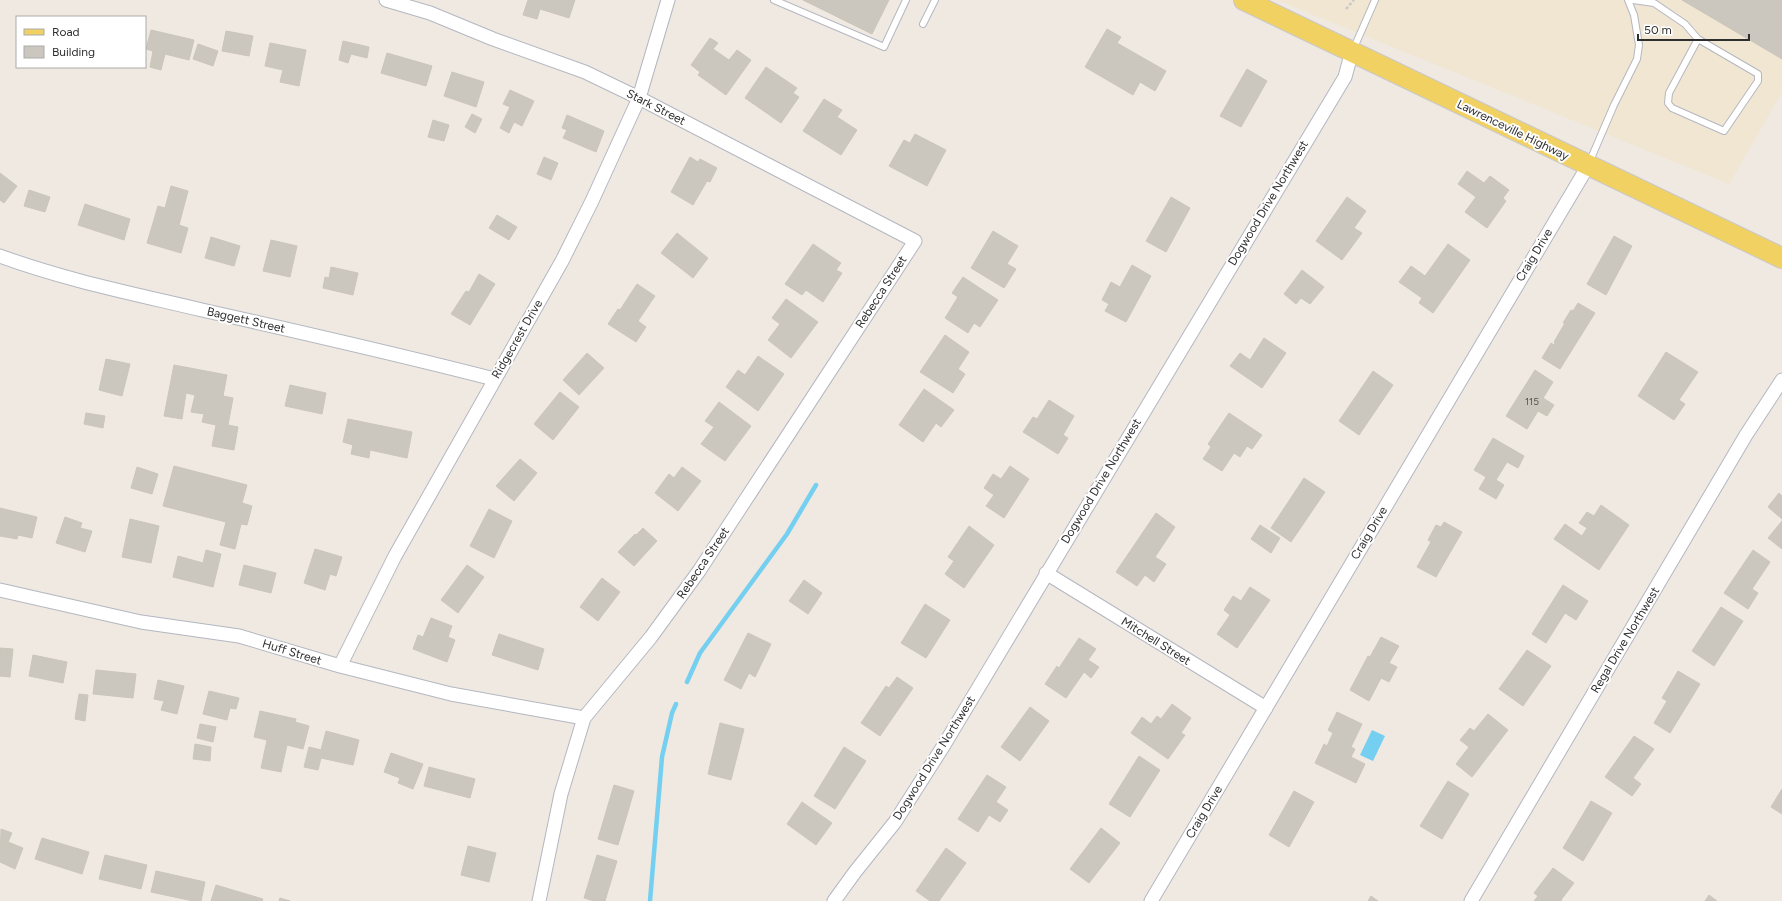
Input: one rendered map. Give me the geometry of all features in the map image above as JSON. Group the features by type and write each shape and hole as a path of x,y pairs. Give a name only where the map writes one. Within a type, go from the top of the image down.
{"main road":[{"name":"Lawrenceville Highway","path":"1244,0 1782,258"}],"street":[{"name":"Stark Street","path":"386,0 430,13 493,39 585,72 639,98 915,241"},
{"name":"Ridgecrest Drive","path":"340,666 395,556 562,261 592,201 639,98 668,0"},
{"name":"Dogwood Drive Northwest","path":"834,901 895,822 944,745 1345,77 1352,51"},
{"name":"Craig Drive","path":"1151,901 1588,166"},
{"name":"Rebecca Street","path":"539,901 561,794 584,718 651,637 699,571 915,241"},
{"name":"Baggett Street","path":"0,256 120,290 417,359 494,379"},
{"name":"Regal Drive Northwest","path":"1470,901 1735,454 1782,380"},
{"name":"Mitchell Street","path":"1046,573 1266,708"},
{"name":"Huff Street","path":"0,590 141,622 239,636 340,666 451,694 584,718"}],"lane":[{"path":"774,0 884,47 906,0"},
{"path":"923,24 935,0"},
{"path":"1352,51 1375,0"},
{"path":"1588,166 1614,105 1637,59 1639,45 1634,15 1628,0"},
{"path":"1633,0 1654,3 1685,24 1698,39 1758,74 1758,81 1724,131 1672,108 1668,103 1670,93 1698,39"}],"path":[{"path":"1346,9 1354,0"}],"shaded area":[{"path":"1277,0 1782,0 1782,92 1729,184"}],"water":[{"path":"1372,730 1385,736 1373,761 1360,755"}],"building":[{"path":"528,0 575,0 569,18 540,9 537,19 523,15"},
{"path":"803,0 889,0 872,34"},
{"path":"1682,0 1782,0 1782,59"},
{"path":"1107,29 1121,37 1117,43 1166,71 1155,91 1140,82 1133,95 1085,67"},
{"path":"151,30 194,40 189,60 165,54 161,70 150,67 153,51 146,49"},
{"path":"226,31 253,36 249,56 222,51"},
{"path":"710,38 718,43 713,49 729,60 737,50 751,60 726,95 698,75 700,72 691,65"},
{"path":"343,41 369,47 367,58 351,54 348,63 339,60"},
{"path":"270,43 306,50 299,86 280,82 283,70 265,66"},
{"path":"198,44 218,51 213,66 193,59"},
{"path":"387,53 432,66 426,86 381,73"},
{"path":"766,67 797,88 793,93 799,97 781,123 745,98"},
{"path":"1247,69 1267,81 1241,127 1220,116"},
{"path":"452,72 484,82 476,107 444,96"},
{"path":"510,90 534,101 522,126 514,122 509,133 500,128 510,107 503,104"},
{"path":"824,99 842,110 837,117 857,130 841,155 803,131"},
{"path":"472,114 482,119 475,133 465,127"},
{"path":"567,115 604,131 596,152 563,138 567,130 562,128"},
{"path":"433,120 449,125 444,141 428,137"},
{"path":"915,134 946,150 927,186 889,166 904,140 910,143"},
{"path":"544,157 558,163 551,180 537,174"},
{"path":"690,157 698,162 700,159 717,168 710,182 707,181 693,205 671,192"},
{"path":"1467,171 1484,183 1490,176 1509,190 1503,198 1506,201 1487,228 1465,212 1476,197 1458,184"},
{"path":"0,173 17,186 4,203 0,200"},
{"path":"171,186 188,191 179,225 188,228 181,253 147,243 158,206 165,208"},
{"path":"29,190 50,197 45,212 24,206"},
{"path":"1171,197 1190,208 1166,252 1146,241"},
{"path":"1347,197 1366,211 1354,228 1362,233 1342,260 1316,241"},
{"path":"85,204 130,219 124,240 78,225"},
{"path":"497,215 517,227 509,240 489,228"},
{"path":"993,231 1018,246 1007,264 1016,269 1004,288 971,268"},
{"path":"677,233 708,258 693,278 661,253"},
{"path":"1614,236 1632,246 1606,295 1587,284"},
{"path":"211,237 240,246 234,266 205,258"},
{"path":"271,240 297,246 290,277 263,271"},
{"path":"813,244 841,263 836,270 842,273 823,302 806,290 802,295 785,284"},
{"path":"1448,244 1470,260 1433,313 1419,303 1422,298 1399,282 1411,266 1425,276"},
{"path":"1132,265 1151,276 1126,322 1105,311 1109,304 1102,300 1111,282 1120,287"},
{"path":"331,267 358,273 353,295 323,288 325,277 329,278"},
{"path":"1302,270 1324,287 1310,304 1301,298 1296,304 1284,294"},
{"path":"479,274 495,284 470,325 451,314 466,291 469,292"},
{"path":"963,277 998,300 980,327 974,323 968,333 945,318 958,297 952,293"},
{"path":"637,284 655,296 638,321 646,327 636,342 608,324 618,309 620,310"},
{"path":"786,299 818,322 791,358 768,340 780,324 772,318"},
{"path":"1578,303 1595,313 1560,369 1542,358 1551,343 1554,345 1554,342 1565,323 1563,323 1571,310 1573,311"},
{"path":"945,335 969,352 958,369 965,374 953,393 920,372"},
{"path":"1264,338 1286,353 1262,388 1230,366 1240,353 1250,360"},
{"path":"1666,352 1698,372 1679,400 1685,404 1674,420 1638,396"},
{"path":"587,353 604,368 579,395 563,380"},
{"path":"758,356 784,374 758,411 726,387 738,370 745,375"},
{"path":"106,359 130,364 122,396 99,390"},
{"path":"174,365 227,375 223,396 233,398 228,425 238,427 234,450 212,446 216,425 202,422 204,414 191,412 195,395 186,393 182,419 164,416"},
{"path":"1535,370 1553,382 1543,398 1554,405 1547,416 1538,411 1527,429 1506,416"},
{"path":"1373,371 1393,385 1359,435 1339,421"},
{"path":"290,385 326,393 322,414 285,406"},
{"path":"924,389 954,410 941,427 936,423 923,442 899,425"},
{"path":"560,392 579,407 553,440 534,424"},
{"path":"1049,400 1074,416 1063,435 1068,438 1058,454 1023,432 1033,417 1037,419"},
{"path":"719,402 751,426 725,461 701,444 714,427 705,421"},
{"path":"86,413 105,416 103,428 84,424"},
{"path":"1229,413 1262,435 1252,449 1247,446 1240,457 1234,453 1222,471 1203,459 1211,447 1208,444"},
{"path":"348,419 412,432 407,458 370,450 369,458 351,454 353,445 343,442"},
{"path":"1493,438 1524,456 1518,468 1507,462 1496,480 1504,485 1496,499 1479,489 1486,477 1474,470"},
{"path":"520,459 537,473 514,501 496,486"},
{"path":"174,466 247,485 242,503 252,506 247,525 241,524 235,549 220,545 226,522 163,506"},
{"path":"1010,466 1029,479 1004,518 986,506 994,495 984,488 993,474 1001,479"},
{"path":"137,467 158,474 152,494 131,488"},
{"path":"682,467 701,481 678,511 655,493 669,474 674,478"},
{"path":"1304,478 1325,492 1291,542 1271,528"},
{"path":"1779,493 1782,496 1782,519 1768,507"},
{"path":"1601,505 1629,525 1599,570 1554,539 1565,524 1582,536 1587,528 1579,523 1587,512 1594,516"},
{"path":"0,508 37,517 32,538 18,535 17,539 0,536"},
{"path":"489,509 512,521 494,558 470,546"},
{"path":"1156,513 1175,527 1155,557 1166,564 1154,582 1145,575 1137,586 1116,572"},
{"path":"65,517 82,523 80,528 92,531 85,552 56,543"},
{"path":"130,519 159,526 151,563 122,557"},
{"path":"1782,521 1782,549 1768,538"},
{"path":"1444,522 1462,532 1436,577 1417,567 1431,542 1428,540 1436,525 1441,527"},
{"path":"1260,525 1280,538 1271,553 1251,539"},
{"path":"969,526 994,545 964,588 945,574 954,561 948,557"},
{"path":"643,528 657,541 634,566 618,552 635,534 636,535"},
{"path":"315,549 342,557 336,576 330,574 325,590 304,583"},
{"path":"206,550 221,554 213,587 173,577 178,556 203,563"},
{"path":"1753,550 1770,562 1752,589 1758,593 1748,609 1724,593"},
{"path":"244,565 276,573 271,593 239,585"},
{"path":"467,565 484,577 458,613 441,600"},
{"path":"602,578 620,592 598,621 580,607"},
{"path":"804,580 822,593 808,614 789,601"},
{"path":"1563,585 1588,601 1576,620 1565,613 1546,643 1532,634"},
{"path":"1250,587 1270,600 1237,648 1217,634 1230,615 1224,610 1233,596 1241,601"},
{"path":"925,604 950,620 926,658 901,643"},
{"path":"1721,607 1743,621 1714,666 1692,651"},
{"path":"431,618 452,626 448,637 455,640 447,662 413,649 418,635 423,637"},
{"path":"748,633 771,644 755,677 749,673 741,689 724,680"},
{"path":"499,634 544,649 538,670 492,655"},
{"path":"1381,637 1399,646 1389,663 1397,667 1389,682 1381,678 1369,701 1350,690 1368,656 1370,657"},
{"path":"1079,638 1096,649 1088,660 1099,667 1091,678 1084,672 1066,698 1045,684 1057,666 1059,668"},
{"path":"0,648 13,649 10,677 0,676"},
{"path":"1527,650 1551,666 1523,706 1499,689"},
{"path":"33,655 67,662 63,683 29,676"},
{"path":"96,670 136,674 133,698 93,694"},
{"path":"1678,671 1700,684 1670,733 1654,723 1667,701 1662,698"},
{"path":"897,677 913,688 880,736 861,723 886,686 889,688"},
{"path":"158,680 184,686 177,714 161,710 164,701 154,699"},
{"path":"209,691 239,698 236,709 230,708 227,720 203,714"},
{"path":"79,694 88,695 85,721 75,719"},
{"path":"1172,704 1191,718 1181,733 1185,735 1168,759 1131,733 1142,717 1151,724 1157,716 1161,719"},
{"path":"1030,707 1049,721 1020,761 1001,747"},
{"path":"260,711 296,719 295,722 309,726 303,749 287,745 281,772 261,768 267,740 254,737"},
{"path":"1337,712 1362,724 1351,747 1355,749 1351,757 1365,764 1356,783 1315,763 1324,744 1327,746 1333,733 1328,730"},
{"path":"1488,714 1508,730 1472,777 1456,764 1469,747 1460,740 1470,728 1474,731"},
{"path":"720,723 744,729 731,780 708,774"},
{"path":"200,724 216,727 213,742 197,738"},
{"path":"326,731 359,740 353,765 321,758 318,770 304,767 309,747 321,750"},
{"path":"1634,736 1654,749 1633,778 1641,784 1632,796 1605,777"},
{"path":"195,744 211,747 210,761 193,759"},
{"path":"844,747 866,761 835,809 814,796"},
{"path":"391,753 423,764 413,789 398,783 400,778 384,772"},
{"path":"1139,756 1160,770 1130,817 1109,804"},
{"path":"429,767 475,779 470,798 424,786"},
{"path":"987,775 1006,787 996,802 1008,810 1000,822 989,815 978,832 958,819"},
{"path":"1448,781 1469,794 1442,839 1420,826"},
{"path":"614,785 634,791 618,845 598,839"},
{"path":"1782,789 1782,814 1771,807"},
{"path":"1294,791 1314,802 1289,847 1269,835"},
{"path":"1591,801 1612,813 1583,861 1563,848"},
{"path":"802,802 832,823 816,845 787,824"},
{"path":"1101,828 1120,843 1089,883 1070,869"},
{"path":"1,829 12,833 8,842 23,848 15,869 0,862"},
{"path":"42,838 89,852 82,874 35,859"},
{"path":"468,846 496,853 489,882 461,875"},
{"path":"946,848 966,863 939,901 930,901 916,891"},
{"path":"105,855 147,865 141,889 99,879"},
{"path":"597,855 617,861 605,901 594,901 584,898"},
{"path":"1553,868 1574,883 1561,900 1562,901 1534,901 1538,896 1534,893"},
{"path":"156,871 205,882 201,901 193,901 151,892"},
{"path":"216,885 263,899 262,901 211,901"},
{"path":"1709,895 1717,901 1705,901"},
{"path":"1371,896 1378,901 1368,901"},
{"path":"280,898 290,901 279,901"}],"waterway":[{"path":"687,682 700,653 787,534 816,485"},
{"path":"650,901 662,757 672,713 676,704"}]}
